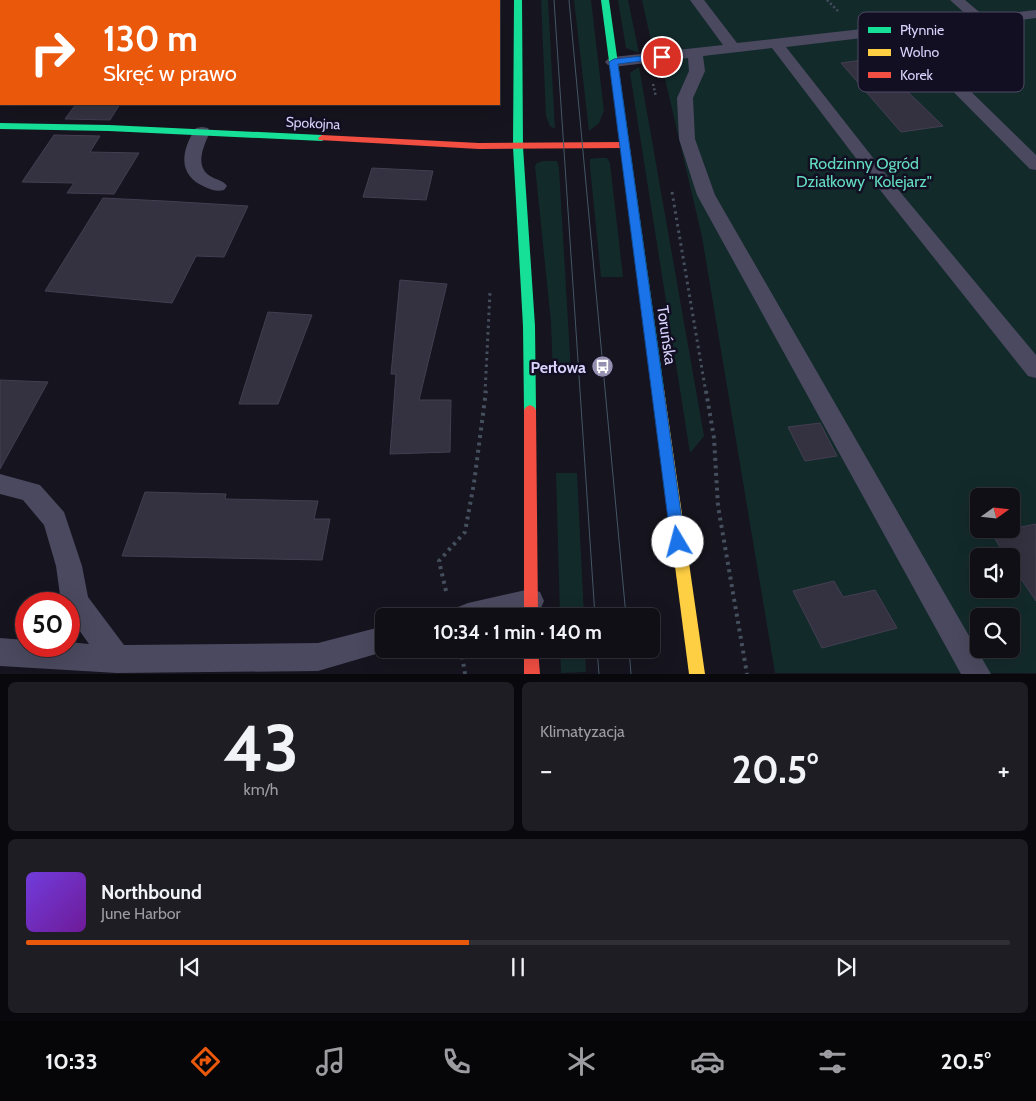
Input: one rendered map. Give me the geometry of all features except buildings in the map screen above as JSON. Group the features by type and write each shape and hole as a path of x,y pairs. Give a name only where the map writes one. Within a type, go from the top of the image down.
{"main road":[{"path":"518,0 518,147 529,326 530,608"},
{"name":"Toruńska","path":"605,0 697,674"},
{"name":"Spokojna","path":"0,126 202,132 518,147 624,145"},
{"path":"531,658 532,674"}],"lane":[{"path":"697,0 733,48"},
{"path":"957,0 971,12"},
{"path":"1024,20 1036,29"},
{"path":"614,62 858,34"},
{"path":"774,43 890,191 1036,370"},
{"path":"695,52 697,70 685,98 687,139 706,195 977,674"},
{"path":"962,92 1036,165"},
{"path":"202,132 195,144 192,163 198,176 218,186"},
{"path":"0,484 31,492 55,520 69,566 75,602 117,659"},
{"path":"0,652 117,659 318,657 375,641"}],"path":[{"path":"646,59 657,105"},
{"path":"670,184 714,438 718,506 747,674"},
{"path":"448,598 439,561 465,532 474,483 487,380 491,284"},
{"path":"462,658 465,674"}],"green space":[{"path":"541,0 548,0 555,129 550,126 546,116"},
{"path":"574,0 591,0 604,111 599,123 589,131"},
{"path":"618,0 628,0 639,53 626,48"},
{"name":"Rodzinny Ogród Działkowy \"Kolejarz\"","path":"642,0 1036,0 1036,673 775,673 702,237 662,66 679,60 674,49 653,50"},
{"path":"639,67 704,436 690,453 630,73"},
{"path":"607,158 610,163 623,277 601,277 590,167 590,159"},
{"path":"543,161 557,161 559,168 571,373 553,374 551,322 535,166"},
{"path":"556,473 577,473 584,608 560,608"},
{"path":"560,658 585,658 586,672 561,673"}],"tram line":[{"path":"554,0 594,608"},
{"path":"569,0 625,608"},
{"path":"598,658 599,674"},
{"path":"630,658 631,674"}],"traffic: fast":[{"path":"518,0 518,147 529,326 530,410"},
{"path":"605,0 658,389"},
{"path":"0,126 109,128 322,138"}],"traffic: slow":[{"path":"658,389 697,674"}],"traffic: jam":[{"path":"322,138 479,146 624,145"},
{"path":"530,410 531,608"},
{"path":"531,658 532,674"}],"place":[{"name":"Perłowa","path":"602,367"}],"route":[{"path":"662,57 614,62 678,542"}]}
